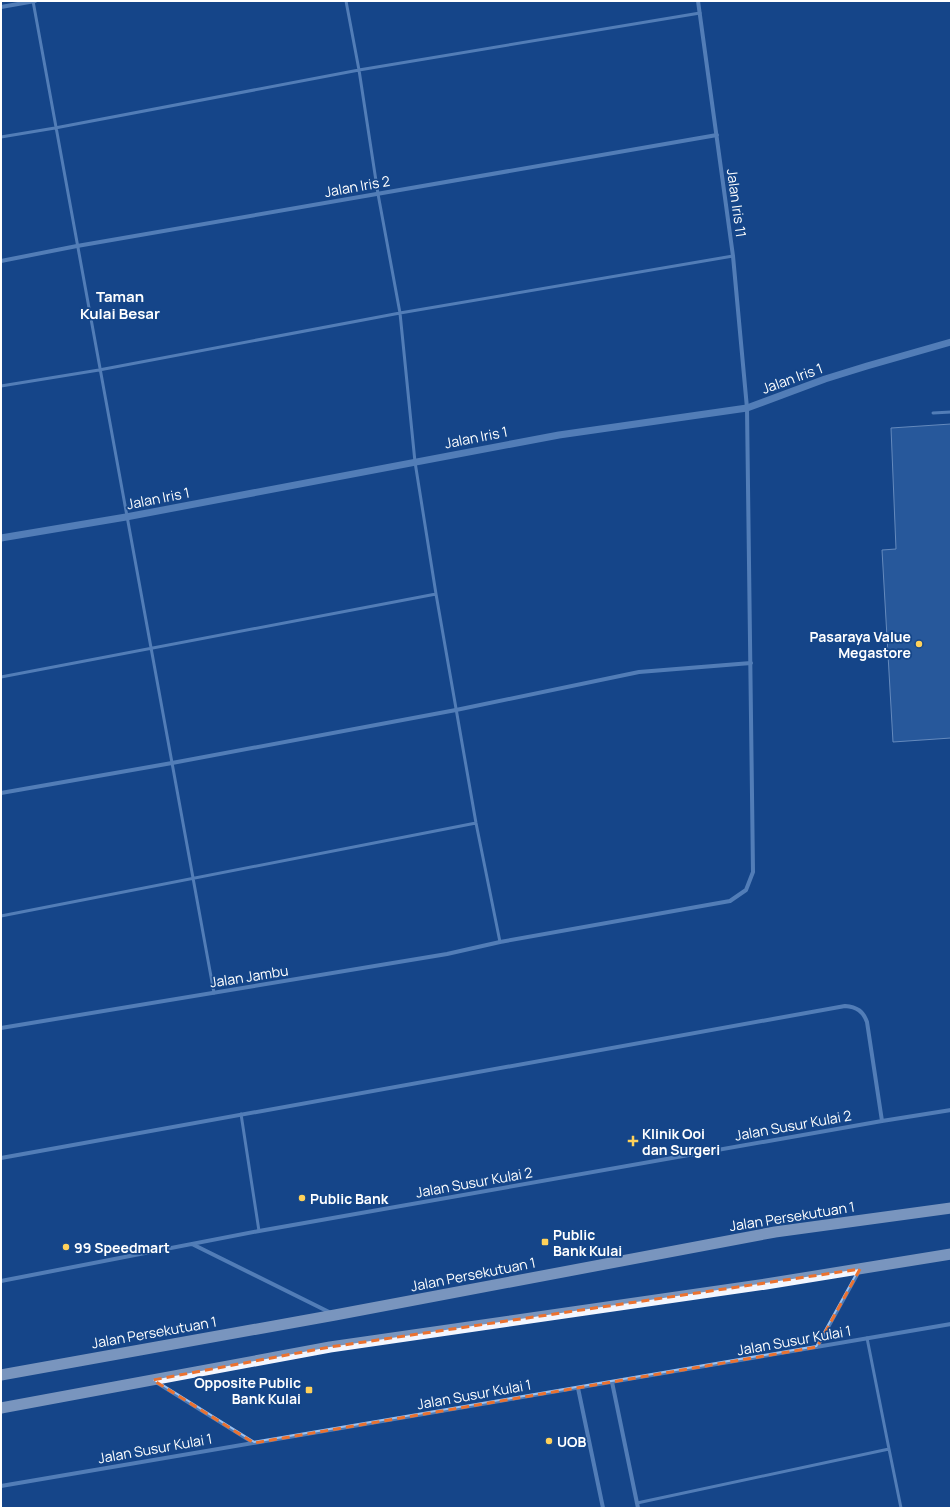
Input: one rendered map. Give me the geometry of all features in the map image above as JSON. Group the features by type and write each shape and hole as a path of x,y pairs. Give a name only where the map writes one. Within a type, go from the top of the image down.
{"highway":[{"name":"Jalan Persekutuan 1","path":"1,1375 335,1315 775,1232 951,1208"},
{"path":"1,1408 330,1347 766,1284 951,1254"}],"street":[{"path":"1,7 34,1"},
{"name":"Jalan Iris 11","path":"698,1 733,256 747,408 751,663"},
{"name":"Jalan Iris 2","path":"1,261 77,246 717,135"},
{"name":"Jalan Iris 1","path":"1,538 126,518 559,435 747,408 825,379 951,342"},
{"path":"1,793 456,710 639,672 751,663"},
{"name":"Jalan Jambu","path":"1,1028 447,954 500,942 730,901 746,890 753,872 751,663"},
{"path":"1,1158 845,1006 852,1006 859,1009 867,1022 882,1121"},
{"name":"Jalan Susur Kulai 2","path":"1,1281 259,1231 951,1110"},
{"path":"192,1244 335,1315"},
{"path":"817,1347 860,1269"},
{"name":"Jalan Susur Kulai 1","path":"1,1486 951,1324"},
{"path":"153,1380 254,1443"},
{"path":"612,1382 638,1506"},
{"path":"578,1388 602,1508"}],"lane":[{"path":"34,1 55,128 214,993"},
{"path":"346,1 359,70 378,194 400,313 415,462 436,594 476,823 500,942"},
{"path":"1,137 359,70 700,13"},
{"path":"1,386 99,370 400,313 733,256"},
{"path":"933,413 951,412"},
{"path":"1,677 436,594"},
{"path":"1,916 476,823"},
{"path":"241,1114 259,1231"},
{"path":"867,1338 901,1508"},
{"path":"638,1506 889,1449"}],"highlighted area":[{"path":"860,1269 817,1347 254,1443 153,1380 330,1347"}],"building":[{"name":"Pasaraya Value Megastore","path":"951,424 951,738 893,742 882,550 896,549 891,428"}],"place":[{"name":"Pasaraya Value Megastore","path":"919,644"},
{"name":"Klinik Ooi dan Surgeri","path":"633,1141"},
{"name":"Public Bank","path":"302,1198"},
{"name":"Public Bank Kulai","path":"545,1242"},
{"name":"99 Speedmart","path":"66,1247"},
{"name":"Opposite Public Bank Kulai","path":"309,1390"},
{"name":"UOB","path":"549,1441"}],"district":[{"name":"Taman Kulai Besar","path":"120,304"}]}
